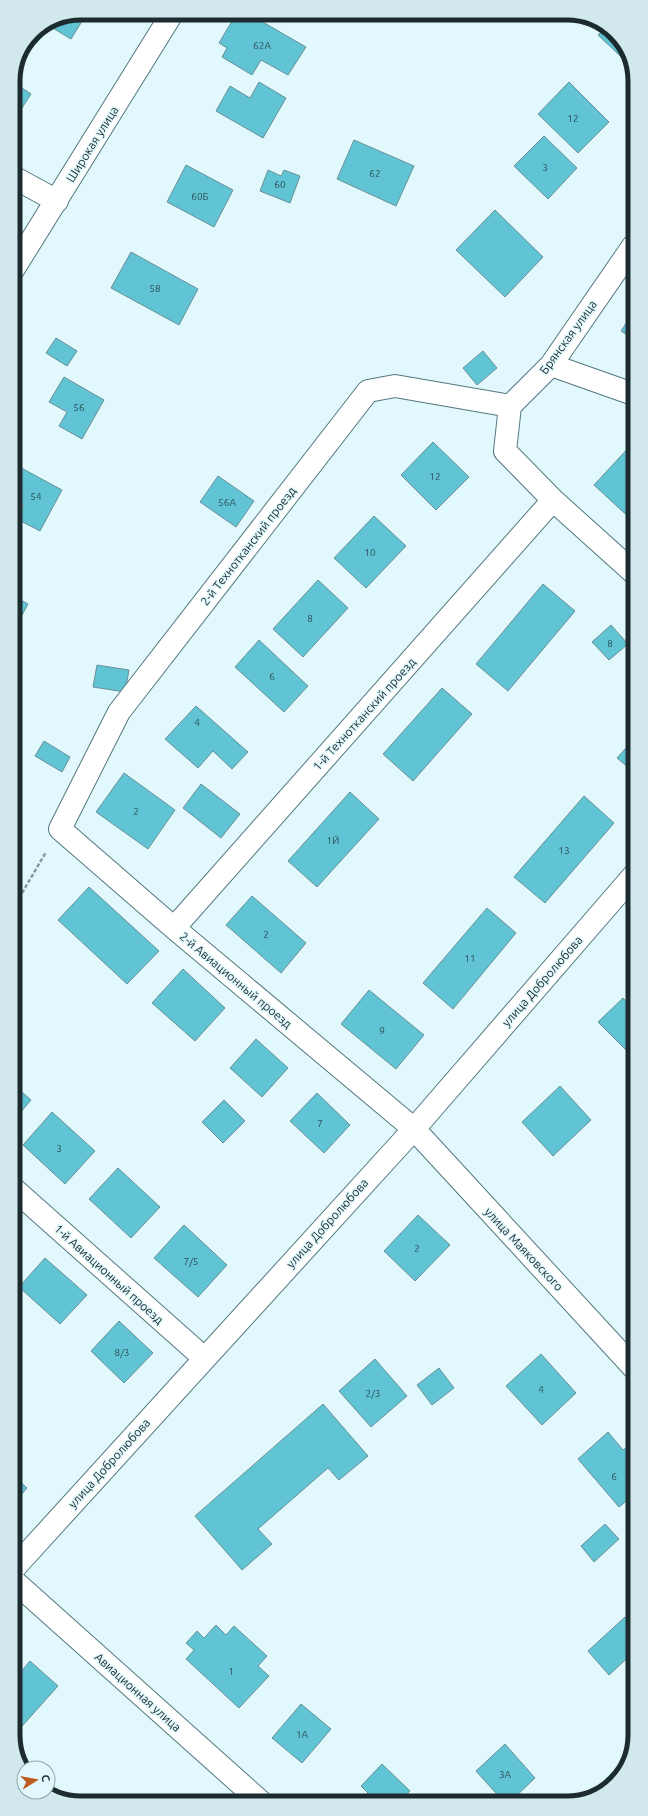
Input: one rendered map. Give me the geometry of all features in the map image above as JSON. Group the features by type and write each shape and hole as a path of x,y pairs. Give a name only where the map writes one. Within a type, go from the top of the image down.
{"street":[{"name":"Широкая улица","path":"20,259 168,20"},
{"path":"20,181 57,201"},
{"name":"Брянская улица","path":"510,406 551,365 628,253"},
{"path":"551,365 628,392"},
{"name":"2-й Технотканский проезд","path":"60,829 119,712 368,392 395,386 510,406"},
{"path":"510,406 505,451 553,500 628,568"},
{"name":"1-й Технотканский проезд","path":"174,928 553,500"},
{"name":"2-й Авиационный проезд","path":"60,829 174,928 414,1129"},
{"name":"улица Добролюбова","path":"20,1561 414,1129 628,882"},
{"name":"улица Маяковского","path":"414,1129 628,1361"},
{"name":"1-й Авиационный проезд","path":"20,1194 204,1358"},
{"name":"Авиационная улица","path":"20,1586 253,1796"}],"path":[{"path":"20,897 60,829"}],"building":[{"path":"83,20 71,39 52,28 69,21"},
{"path":"233,20 262,20 306,47 288,75 261,60 252,75 222,57 227,48 219,43"},
{"path":"602,31 607,35 620,50 623,59 598,35"},
{"path":"259,82 286,98 263,138 216,111 230,86 250,98"},
{"path":"569,82 609,122 578,153 538,114"},
{"path":"20,87 31,94 20,111"},
{"path":"544,136 577,168 548,199 514,166"},
{"path":"354,140 414,166 396,206 337,179"},
{"path":"186,165 233,190 214,227 167,202"},
{"path":"268,170 281,176 284,170 300,176 290,203 260,191"},
{"path":"495,210 543,257 505,297 456,250"},
{"path":"131,252 198,289 179,325 111,288"},
{"path":"628,320 628,336 621,331"},
{"path":"56,338 77,351 67,366 46,353"},
{"path":"483,351 497,368 477,385 463,368"},
{"path":"64,377 104,400 82,439 59,426 67,412 49,402"},
{"path":"433,442 469,477 436,510 401,475"},
{"path":"628,448 628,516 594,485"},
{"path":"20,467 62,490 40,531 20,521 20,513 24,506 20,504"},
{"path":"218,476 254,501 236,527 200,502"},
{"path":"374,516 406,546 366,588 334,558"},
{"path":"318,580 348,608 303,657 273,629"},
{"path":"543,584 575,611 508,691 476,664"},
{"path":"20,599 28,604 20,619"},
{"path":"611,625 628,644 609,660 592,642"},
{"path":"259,640 308,686 284,712 235,667"},
{"path":"97,665 129,670 125,692 93,687"},
{"path":"442,688 472,714 413,781 383,754"},
{"path":"196,706 248,752 232,769 213,751 198,768 165,739"},
{"path":"44,741 70,757 62,772 35,756"},
{"path":"628,746 628,767 617,758"},
{"path":"124,773 175,810 148,849 96,812"},
{"path":"201,784 240,814 221,838 183,808"},
{"path":"350,792 379,819 317,887 288,861"},
{"path":"584,796 614,823 545,903 514,877"},
{"path":"89,887 159,951 127,984 58,920"},
{"path":"252,896 306,943 281,973 226,925"},
{"path":"487,908 516,933 453,1009 423,983"},
{"path":"183,969 225,1008 195,1041 152,1003"},
{"path":"369,990 424,1035 396,1069 341,1024"},
{"path":"623,998 628,1003 628,1052 598,1022"},
{"path":"256,1039 288,1068 262,1097 230,1068"},
{"path":"560,1086 591,1120 553,1156 522,1122"},
{"path":"20,1090 31,1100 20,1113"},
{"path":"317,1093 350,1125 324,1153 290,1121"},
{"path":"224,1100 245,1121 223,1143 202,1122"},
{"path":"52,1112 95,1151 65,1184 23,1145"},
{"path":"118,1168 160,1207 131,1238 89,1199"},
{"path":"418,1215 450,1245 415,1281 384,1251"},
{"path":"184,1225 227,1265 198,1297 154,1258"},
{"path":"45,1258 87,1295 60,1324 20,1288 20,1286"},
{"path":"119,1321 153,1353 124,1383 91,1351"},
{"path":"541,1354 576,1393 542,1425 506,1386"},
{"path":"375,1359 407,1396 371,1427 339,1391"},
{"path":"439,1368 454,1388 432,1405 417,1385"},
{"path":"323,1404 368,1456 339,1480 328,1468 258,1529 272,1544 242,1570 195,1516"},
{"path":"608,1432 623,1450 628,1446 628,1500 619,1507 578,1459"},
{"path":"20,1482 27,1488 20,1496"},
{"path":"605,1524 619,1539 594,1562 581,1546"},
{"path":"625,1617 628,1620 628,1657 609,1675 588,1651"},
{"path":"216,1625 226,1635 234,1626 267,1656 258,1666 269,1676 239,1708 186,1659 194,1650 186,1643 197,1631 204,1638"},
{"path":"30,1661 58,1686 20,1728 20,1673"},
{"path":"301,1704 331,1729 302,1763 272,1738"},
{"path":"505,1744 535,1778 516,1796 498,1796 476,1771"},
{"path":"382,1764 410,1791 406,1796 365,1796 368,1793 361,1786"}]}
